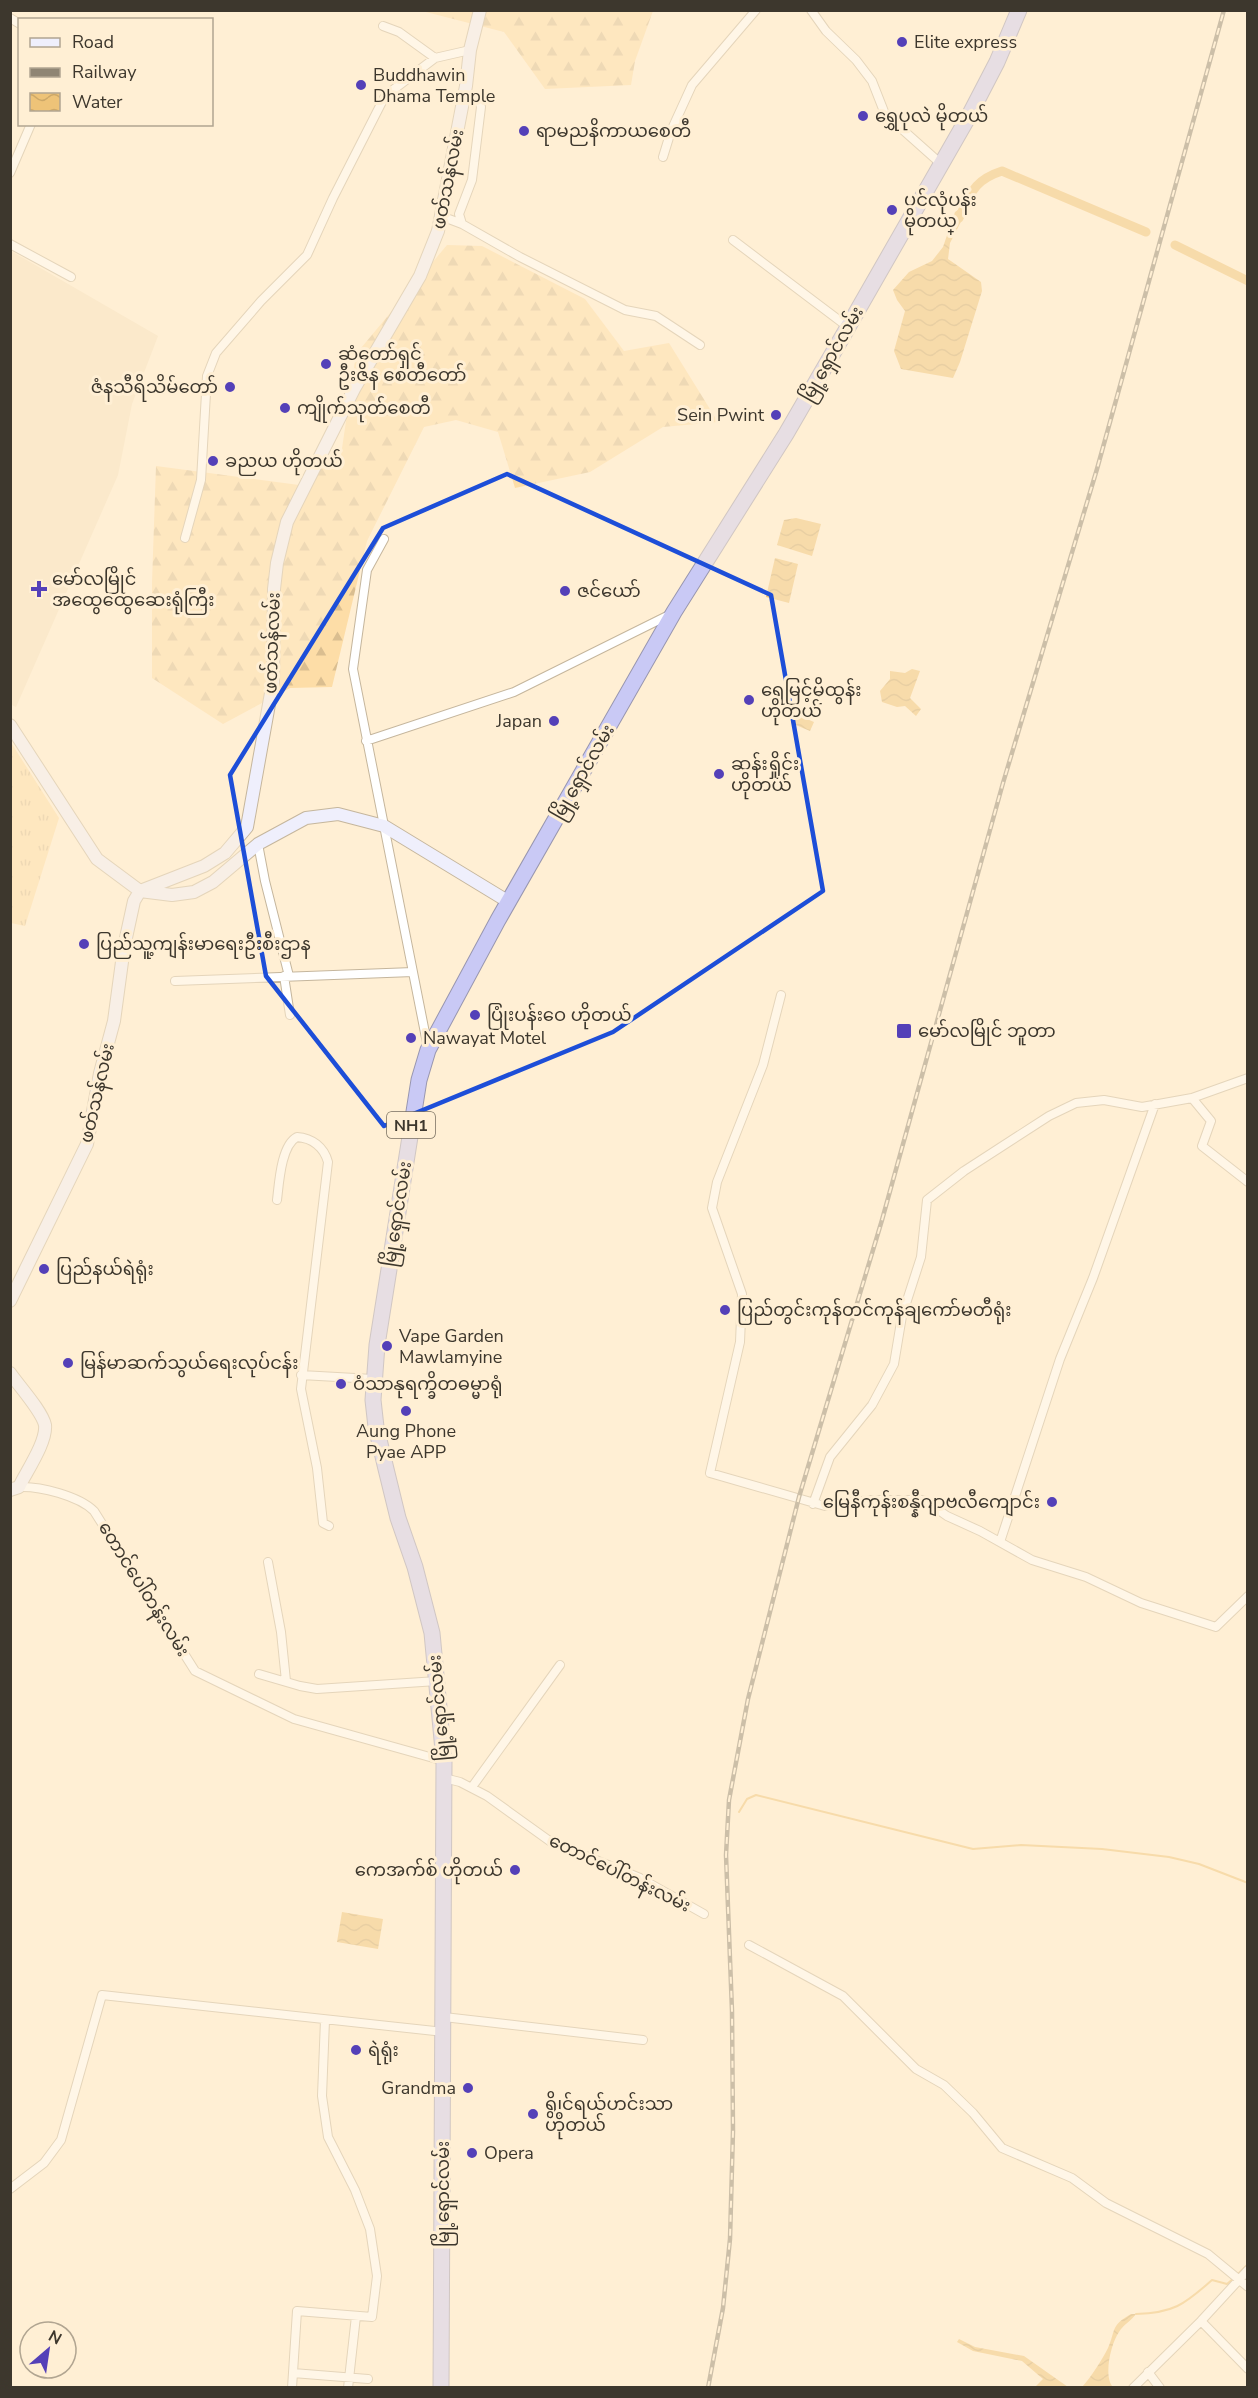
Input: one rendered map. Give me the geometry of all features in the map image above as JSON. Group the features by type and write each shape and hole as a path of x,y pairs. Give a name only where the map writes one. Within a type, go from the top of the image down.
{"highway":[{"name":"မြို့ရှောင်လမ်း","path":"441,2388 444,1761 432,1633 415,1567 398,1518 376,1427 373,1400 402,1177 419,1080 428,1050 674,612 786,434 970,114 1019,10"}],"street":[{"name":"ဖတ်သန်လမ်း","path":"10,1301 87,1144 100,1073 114,1020 124,947 134,901 140,891 204,866 225,853 248,827 273,682 276,563 287,522 354,389 420,276 433,247 441,216 470,50 480,10"},
{"path":"663,157 671,131 692,85 756,10"},
{"path":"811,10 826,31 856,60 872,81 885,114 940,163"},
{"path":"383,26 399,32 435,58"},
{"path":"185,538 201,480 207,376 216,353 261,301 307,255 385,96 435,58 470,50"},
{"path":"462,224 459,214 472,180 482,107 478,98 464,92"},
{"path":"10,173 30,126"},
{"path":"441,216 462,224 520,257 625,310 656,316 700,345"},
{"path":"733,240 848,327"},
{"path":"10,244 71,277"},
{"path":"384,538 367,570 353,669 428,1050"},
{"path":"366,741 514,692 674,612"},
{"path":"10,725 97,859 140,891 172,895 194,892 213,882 258,844 306,818 338,814 384,825 509,903"},
{"path":"258,844 287,976 290,1015"},
{"path":"175,981 413,972"},
{"path":"781,995 763,1065 717,1182 712,1208 742,1294 740,1342 710,1473 825,1506 870,1500 924,1500 947,1516 1032,1560 1086,1577 1141,1603 1216,1627 1248,1596"},
{"path":"813,1504 830,1457 872,1405 894,1364 902,1316 921,1257 927,1200 964,1171 1049,1116 1076,1103 1104,1100 1142,1107 1192,1098 1248,1078"},
{"path":"1192,1098 1211,1121 1202,1146 1248,1182"},
{"path":"1000,1542 1060,1359 1093,1278 1155,1104"},
{"path":"277,1200 283,1161 290,1143 297,1137 310,1140 324,1151 328,1162 301,1389 317,1468 323,1523 329,1526"},
{"path":"10,1373 38,1410 45,1425 43,1440 15,1488"},
{"path":"301,1375 374,1379"},
{"name":"တောင်ပေါ်တန်းလမ်း","path":"15,1488 68,1496 87,1504 94,1511 107,1528 195,1671 294,1719 444,1761"},
{"path":"268,1562 281,1632 286,1681"},
{"path":"472,1787 560,1665"},
{"path":"259,1674 317,1689 437,1681"},
{"name":"တောင်ပေါ်တန်းလမ်း","path":"444,1778 472,1787 488,1796 551,1842 640,1878 704,1914"},
{"path":"749,1945 843,1996 916,2070 944,2085 1002,2148 1072,2178 1106,2203 1208,2254 1248,2287"},
{"path":"10,2189 44,2163 61,2140 102,1995 325,2020 444,2025 643,2040"},
{"path":"292,2388 297,2311 372,2317 377,2276 370,2229 355,2190 328,2137 322,2097 325,2020"},
{"path":"1133,2388 1201,2321 1248,2270"},
{"path":"348,2388 356,2316"},
{"path":"1201,2321 1248,2369"},
{"path":"1148,2372 1160,2388"},
{"path":"293,2373 368,2379"}],"highlighted area":[{"path":"507,474 771,595 823,891 613,1032 384,1126 266,976 230,775 383,528"}],"shaded area":[{"name":"မော်လမြိုင် အထွေထွေဆေးရုံကြီး","path":"11,251 158,336 132,404 118,475 16,707 10,704"}],"green space":[{"path":"422,11 653,11 635,61 631,85 545,89 504,32"},
{"path":"447,245 482,246 585,299 624,351 669,343 718,422 663,427 590,472 515,488 498,432 456,420 424,427 367,541 332,687 290,688 223,724 152,678 156,466 299,485 341,455 356,354"},
{"path":"10,741 59,818 25,926 11,923"}],"water":[{"path":"962,207 967,210 950,243 948,259 981,282 982,291 960,362 953,378 901,369 894,351 905,311 893,290 909,272 932,261 943,247 955,212"},
{"path":"796,518 821,524 812,556 777,545 784,520"},
{"path":"775,558 798,564 789,603 766,597"},
{"path":"912,669 920,671 910,698 921,709 916,716 905,706 897,707 882,702 880,691 890,679 890,671 905,673"},
{"path":"795,714 814,722 810,731 791,723"},
{"path":"342,1912 383,1919 378,1949 337,1942"},
{"path":"1131,2314 1136,2314 1119,2332 1111,2352 1108,2368 1113,2387 1082,2387 1106,2353 1117,2325"},
{"path":"959,2339 975,2347 1024,2356 1068,2387 1035,2387 1043,2379 1022,2361 973,2351 957,2342"}],"waterway":[{"path":"959,218 970,195 979,183 1002,171 1146,232"},
{"path":"1175,245 1248,281"},
{"path":"739,1812 747,1799 756,1795 973,1849 1021,1845 1102,1849 1169,1857 1199,1864 1248,1883"},
{"path":"1238,2274 1248,2264"},
{"path":"1136,2314 1169,2309 1194,2296 1212,2280 1227,2284 1234,2278"}],"railway":[{"path":"708,2388 723,2308 730,2239 733,2131 732,2011 726,1855 729,1800 748,1699 799,1497 882,1220 1003,783 1097,469 1224,10"}],"place":[{"name":"Elite express","path":"902,42"},
{"name":"Buddhawin Dhama Temple","path":"361,85"},
{"name":"ရွှေပုလဲ မိုတယ်","path":"863,116"},
{"name":"ရာမညနိကာယစေတီ","path":"524,131"},
{"name":"ပင်လုံပန်း မိုတယ္","path":"892,210"},
{"name":"ဆံတော်ရှင် ဦးဇိန စေတီတော်","path":"326,364"},
{"name":"ဇံနသီရိသိမ်တော်","path":"230,387"},
{"name":"ကျိုက်သုတ်စေတီ","path":"285,408"},
{"name":"Sein Pwint","path":"776,415"},
{"name":"ခညယ ဟိုတယ်","path":"213,461"},
{"name":"မော်လမြိုင် အထွေထွေဆေးရုံကြီး","path":"39,589"},
{"name":"ဇင်ယော်","path":"565,591"},
{"name":"ရွှေမြင့်မိုထွန်း ဟိုတယ်","path":"749,700"},
{"name":"Japan","path":"554,721"},
{"name":"ဆန်းရှိုင်း ဟိုတယ်","path":"719,774"},
{"name":"ပြည်သူ့ကျန်းမာရေးဦးစီးဌာန","path":"84,944"},
{"name":"ပြုံးပန်းဝေ ဟိုတယ်","path":"475,1015"},
{"name":"မော်လမြိုင် ဘူတာ","path":"904,1031"},
{"name":"Nawayat Motel","path":"411,1038"},
{"name":"ပြည်နယ်ရဲရုံး","path":"44,1269"},
{"name":"ပြည်တွင်းကုန်တင်ကုန်ချကော်မတီရုံး","path":"725,1310"},
{"name":"Vape Garden Mawlamyine","path":"387,1346"},
{"name":"မြန်မာဆက်သွယ်ရေးလုပ်ငန်း","path":"68,1363"},
{"name":"ဝံသာနုရက္ခိတဓမ္မာရုံ","path":"341,1384"},
{"name":"Aung Phone Pyae APP","path":"406,1411"},
{"name":"မြေနီကုန်းစန္နီဂျာဗလီကျောင်း","path":"1052,1502"},
{"name":"ကေအက်စ် ဟိုတယ်","path":"515,1870"},
{"name":"ရဲရုံး","path":"356,2050"},
{"name":"Grandma","path":"468,2088"},
{"name":"ရွိုင်ရယ်ဟင်းသာ ဟိုတယ်","path":"533,2114"},
{"name":"Opera","path":"472,2153"}]}
